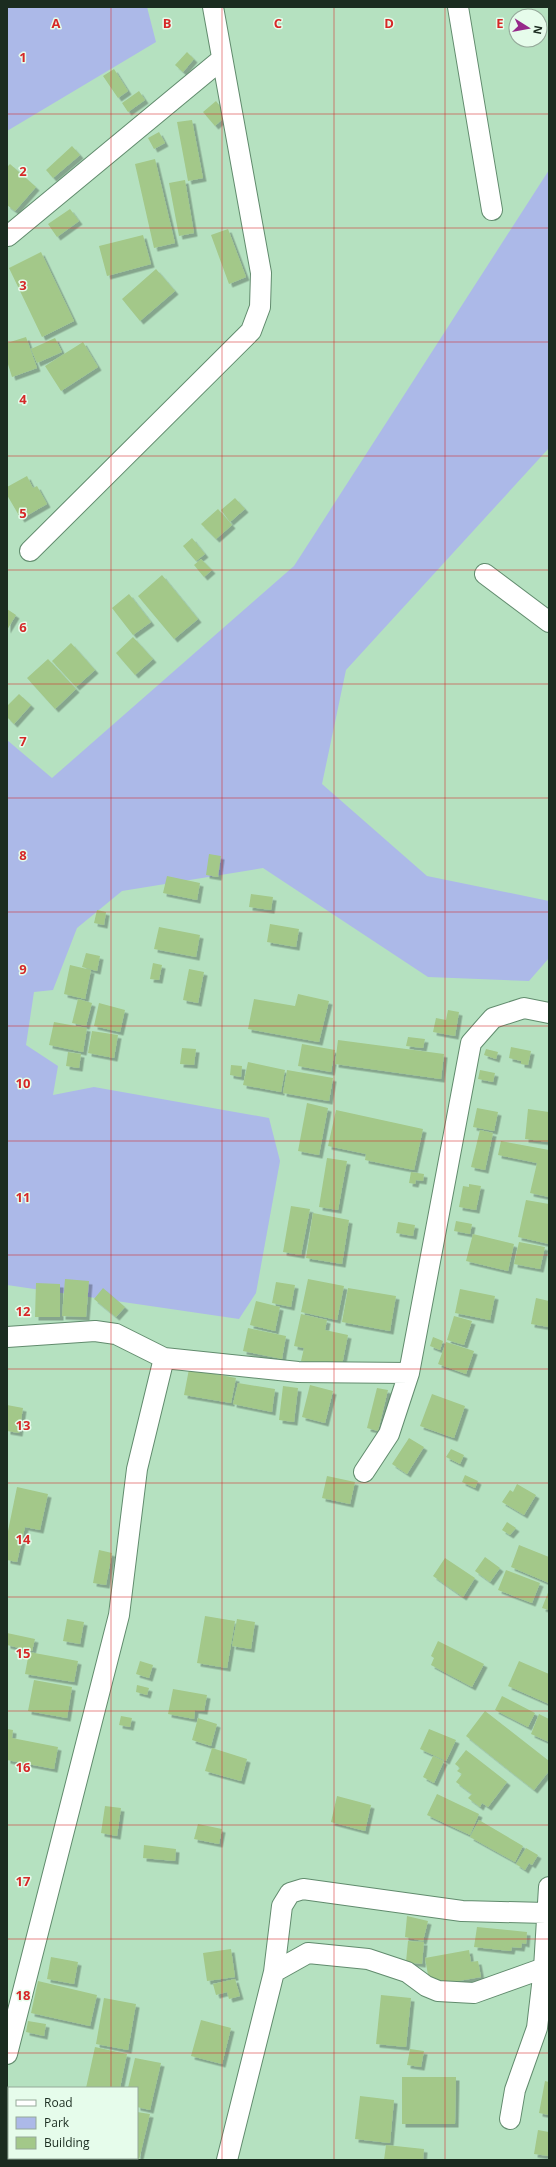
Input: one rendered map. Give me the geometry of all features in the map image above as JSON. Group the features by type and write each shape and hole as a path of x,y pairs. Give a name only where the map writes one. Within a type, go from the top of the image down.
{"street":[{"path":"30,551 251,331 260,307 261,273 213,7"},
{"path":"458,7 492,210"},
{"path":"8,236 222,59"},
{"path":"485,574 549,622"},
{"path":"364,1472 389,1434 409,1373 471,1043 493,1018 524,1008 549,1013"},
{"path":"7,1337 102,1332 116,1334 164,1358 298,1372 409,1373"},
{"path":"7,2054 119,1615 137,1469 164,1358"},
{"path":"510,2119 515,2090 537,2028 544,1968 546,1914 549,1887"},
{"path":"227,2160 274,1972 282,1906 290,1893 303,1889 462,1911 546,1914"},
{"path":"274,1972 308,1954 368,1958 407,1972 426,1986 438,1991 474,1993 544,1968"}],"green space":[{"path":"7,7 147,7 156,42 7,131"},
{"path":"549,170 549,448 346,670 322,784 427,876 549,901 549,958 529,981 428,977 263,868 122,891 77,928 53,990 34,992 26,1045 58,1066 53,1095 94,1087 269,1118 280,1161 256,1293 239,1319 7,1285 7,740 52,778 294,566"}],"building":[{"path":"187,52 194,59 183,72 175,65"},
{"path":"114,69 128,91 118,98 103,76"},
{"path":"139,91 145,100 128,112 122,103"},
{"path":"216,101 227,115 215,126 203,112"},
{"path":"192,120 203,178 188,181 177,122"},
{"path":"159,132 165,143 154,149 148,138"},
{"path":"72,146 80,155 53,178 46,170"},
{"path":"155,159 175,243 154,248 135,164"},
{"path":"10,164 36,187 15,211 7,205 7,167"},
{"path":"185,180 194,233 179,236 169,183"},
{"path":"70,209 79,221 57,237 48,224"},
{"path":"228,229 246,277 229,284 211,235"},
{"path":"143,235 151,264 107,276 99,246"},
{"path":"41,252 74,321 42,337 9,268"},
{"path":"156,269 175,291 140,321 122,299"},
{"path":"26,337 37,368 12,377 7,361 7,343"},
{"path":"55,338 62,352 37,363 31,349"},
{"path":"83,342 98,367 61,391 45,366"},
{"path":"27,476 33,488 37,486 47,504 21,519 7,495 7,487"},
{"path":"235,498 245,509 230,522 221,510"},
{"path":"218,509 232,525 216,539 201,524"},
{"path":"192,538 205,554 196,561 183,546"},
{"path":"201,559 212,570 204,577 194,565"},
{"path":"162,575 198,619 174,639 138,596"},
{"path":"129,594 151,622 133,635 112,608"},
{"path":"7,609 16,615 7,630"},
{"path":"133,637 153,659 135,675 116,653"},
{"path":"71,643 95,670 76,687 52,661"},
{"path":"48,659 76,689 55,709 27,678"},
{"path":"19,694 31,705 14,724 7,717 7,706"},
{"path":"209,854 221,856 218,877 206,875"},
{"path":"167,876 200,883 197,900 163,893"},
{"path":"251,894 273,897 271,910 249,907"},
{"path":"97,910 106,912 104,925 94,923"},
{"path":"270,924 299,929 296,947 267,942"},
{"path":"159,927 200,935 196,957 154,949"},
{"path":"86,953 100,956 97,971 82,967"},
{"path":"153,963 162,965 159,980 150,979"},
{"path":"70,965 91,970 85,999 64,994"},
{"path":"189,969 204,972 198,1003 183,1000"},
{"path":"298,994 329,1001 319,1042 248,1029 254,999 295,1006"},
{"path":"78,999 92,1003 86,1026 72,1023"},
{"path":"99,1003 125,1010 120,1032 94,1026"},
{"path":"448,1010 459,1012 455,1036 433,1032 436,1018 446,1020"},
{"path":"54,1022 87,1028 83,1052 49,1045"},
{"path":"92,1031 118,1035 114,1058 88,1053"},
{"path":"408,1037 425,1039 423,1048 406,1046"},
{"path":"338,1040 444,1054 441,1079 335,1064"},
{"path":"302,1044 335,1050 331,1072 298,1066"},
{"path":"511,1047 531,1051 528,1065 521,1064 521,1061 509,1058"},
{"path":"182,1048 196,1049 194,1065 180,1064"},
{"path":"486,1049 498,1052 496,1059 484,1055"},
{"path":"68,1052 81,1054 79,1068 66,1066"},
{"path":"248,1062 285,1070 281,1092 243,1085"},
{"path":"231,1065 242,1066 241,1077 230,1075"},
{"path":"287,1070 333,1078 329,1101 283,1093"},
{"path":"480,1070 495,1073 493,1082 478,1079"},
{"path":"307,1103 328,1108 319,1155 298,1151"},
{"path":"477,1108 498,1112 494,1131 473,1127"},
{"path":"528,1109 549,1112 549,1142 525,1139"},
{"path":"336,1110 423,1129 414,1170 365,1160 366,1154 328,1146"},
{"path":"480,1130 493,1133 485,1170 471,1167"},
{"path":"501,1141 549,1150 549,1197 530,1193 537,1163 498,1155"},
{"path":"327,1158 347,1161 338,1210 319,1207"},
{"path":"411,1172 424,1174 423,1181 416,1180 415,1184 409,1183"},
{"path":"469,1184 481,1186 476,1210 459,1207 463,1186 469,1187"},
{"path":"526,1200 549,1204 549,1244 518,1237"},
{"path":"291,1206 310,1209 301,1255 283,1252"},
{"path":"313,1213 349,1220 342,1264 306,1258"},
{"path":"456,1221 472,1224 470,1234 454,1231"},
{"path":"398,1222 415,1225 413,1236 396,1233"},
{"path":"473,1234 514,1244 508,1271 466,1261"},
{"path":"519,1242 545,1247 540,1269 514,1264"},
{"path":"65,1279 89,1281 86,1317 62,1316"},
{"path":"308,1279 344,1286 337,1320 301,1312"},
{"path":"276,1282 295,1285 291,1307 272,1303"},
{"path":"36,1283 60,1284 60,1317 35,1317"},
{"path":"103,1288 125,1307 116,1317 94,1299"},
{"path":"348,1288 396,1296 390,1331 342,1322"},
{"path":"460,1289 495,1296 490,1320 455,1313"},
{"path":"536,1298 549,1301 549,1327 531,1324"},
{"path":"256,1301 280,1307 275,1331 250,1325"},
{"path":"301,1314 327,1320 325,1330 348,1335 341,1370 301,1361 304,1348 294,1346"},
{"path":"454,1316 472,1321 464,1345 447,1340"},
{"path":"248,1328 286,1336 282,1359 243,1351"},
{"path":"433,1337 443,1341 440,1350 430,1346"},
{"path":"446,1342 474,1351 466,1374 438,1364"},
{"path":"189,1369 236,1378 231,1403 184,1395"},
{"path":"238,1383 275,1389 272,1412 233,1404"},
{"path":"310,1385 333,1391 325,1423 302,1417"},
{"path":"283,1386 298,1388 294,1422 279,1420"},
{"path":"377,1388 388,1390 378,1431 367,1428"},
{"path":"432,1394 465,1406 454,1438 420,1426"},
{"path":"7,1405 23,1408 19,1433 7,1431"},
{"path":"409,1438 424,1447 407,1474 392,1464"},
{"path":"451,1449 464,1455 460,1464 446,1457"},
{"path":"465,1475 478,1481 475,1488 462,1482"},
{"path":"327,1476 355,1482 350,1504 322,1498"},
{"path":"517,1484 536,1495 524,1515 502,1502 510,1490 513,1492"},
{"path":"17,1487 48,1494 40,1530 25,1527 17,1562 7,1560 7,1536"},
{"path":"507,1522 516,1528 510,1535 502,1530"},
{"path":"519,1545 549,1557 549,1583 511,1567"},
{"path":"99,1550 112,1553 106,1585 93,1583"},
{"path":"485,1557 500,1568 490,1582 475,1571"},
{"path":"445,1558 475,1578 463,1597 433,1576"},
{"path":"506,1570 540,1583 532,1603 498,1590"},
{"path":"549,1590 549,1610 542,1608"},
{"path":"205,1616 235,1621 227,1668 197,1663"},
{"path":"67,1619 84,1622 80,1644 63,1641"},
{"path":"237,1619 255,1622 251,1649 232,1646"},
{"path":"7,1633 35,1639 32,1651 7,1645"},
{"path":"438,1641 484,1664 472,1687 431,1665 434,1658 431,1656"},
{"path":"29,1652 78,1661 74,1682 25,1674"},
{"path":"140,1661 153,1665 149,1678 136,1674"},
{"path":"519,1661 549,1674 549,1704 508,1686"},
{"path":"34,1680 72,1687 67,1718 28,1711"},
{"path":"137,1685 149,1688 147,1695 136,1692"},
{"path":"173,1689 207,1695 204,1711 195,1710 194,1719 168,1714"},
{"path":"502,1696 535,1713 528,1727 495,1710"},
{"path":"485,1711 549,1761 549,1771 534,1790 466,1736"},
{"path":"539,1714 549,1719 549,1742 531,1734"},
{"path":"121,1716 132,1718 130,1727 119,1725"},
{"path":"198,1718 217,1724 211,1746 192,1740"},
{"path":"7,1729 13,1730 12,1738 58,1747 54,1769 7,1760"},
{"path":"429,1729 456,1740 446,1761 420,1749"},
{"path":"212,1748 247,1759 241,1781 205,1771"},
{"path":"466,1750 507,1782 488,1807 482,1803 480,1807 468,1798 472,1794 456,1782 462,1774 457,1771 460,1768 455,1764"},
{"path":"433,1756 444,1761 434,1783 423,1777"},
{"path":"437,1794 479,1814 470,1835 427,1815"},
{"path":"337,1796 371,1805 365,1831 331,1822"},
{"path":"105,1806 121,1808 117,1836 101,1833"},
{"path":"479,1820 523,1846 515,1862 470,1837"},
{"path":"198,1824 222,1829 219,1844 194,1839"},
{"path":"144,1845 176,1849 175,1861 143,1858"},
{"path":"526,1848 538,1855 532,1865 529,1863 525,1870 516,1864"},
{"path":"407,1916 428,1921 423,1941 405,1937"},
{"path":"477,1927 527,1932 526,1944 522,1943 521,1948 512,1947 511,1951 474,1947"},
{"path":"408,1941 424,1942 422,1964 406,1962"},
{"path":"231,1949 235,1977 207,1981 203,1953"},
{"path":"469,1950 471,1962 478,1961 481,1977 430,1986 425,1958"},
{"path":"51,1957 78,1962 74,1984 47,1979"},
{"path":"235,1979 240,1996 229,1999 227,1992 216,1995 213,1984"},
{"path":"38,1981 97,1995 90,2026 31,2013"},
{"path":"381,1995 411,1998 406,2047 376,2044"},
{"path":"104,1998 136,2004 128,2050 96,2044"},
{"path":"201,2020 231,2028 222,2064 191,2056"},
{"path":"28,2021 46,2024 44,2036 26,2032"},
{"path":"95,2047 127,2054 120,2087 86,2087"},
{"path":"410,2049 424,2051 421,2067 407,2065"},
{"path":"135,2058 161,2063 150,2110 138,2107 138,2087 128,2087"},
{"path":"402,2077 456,2077 455,2124 402,2124"},
{"path":"545,2081 549,2082 549,2115 539,2113"},
{"path":"360,2096 394,2100 390,2143 355,2139"},
{"path":"138,2112 150,2114 139,2160 116,2159 138,2159"},
{"path":"538,2130 549,2132 549,2156 534,2154"},
{"path":"386,2145 424,2149 423,2160 384,2160"},
{"path":"72,2159 104,2159 72,2160"}]}
